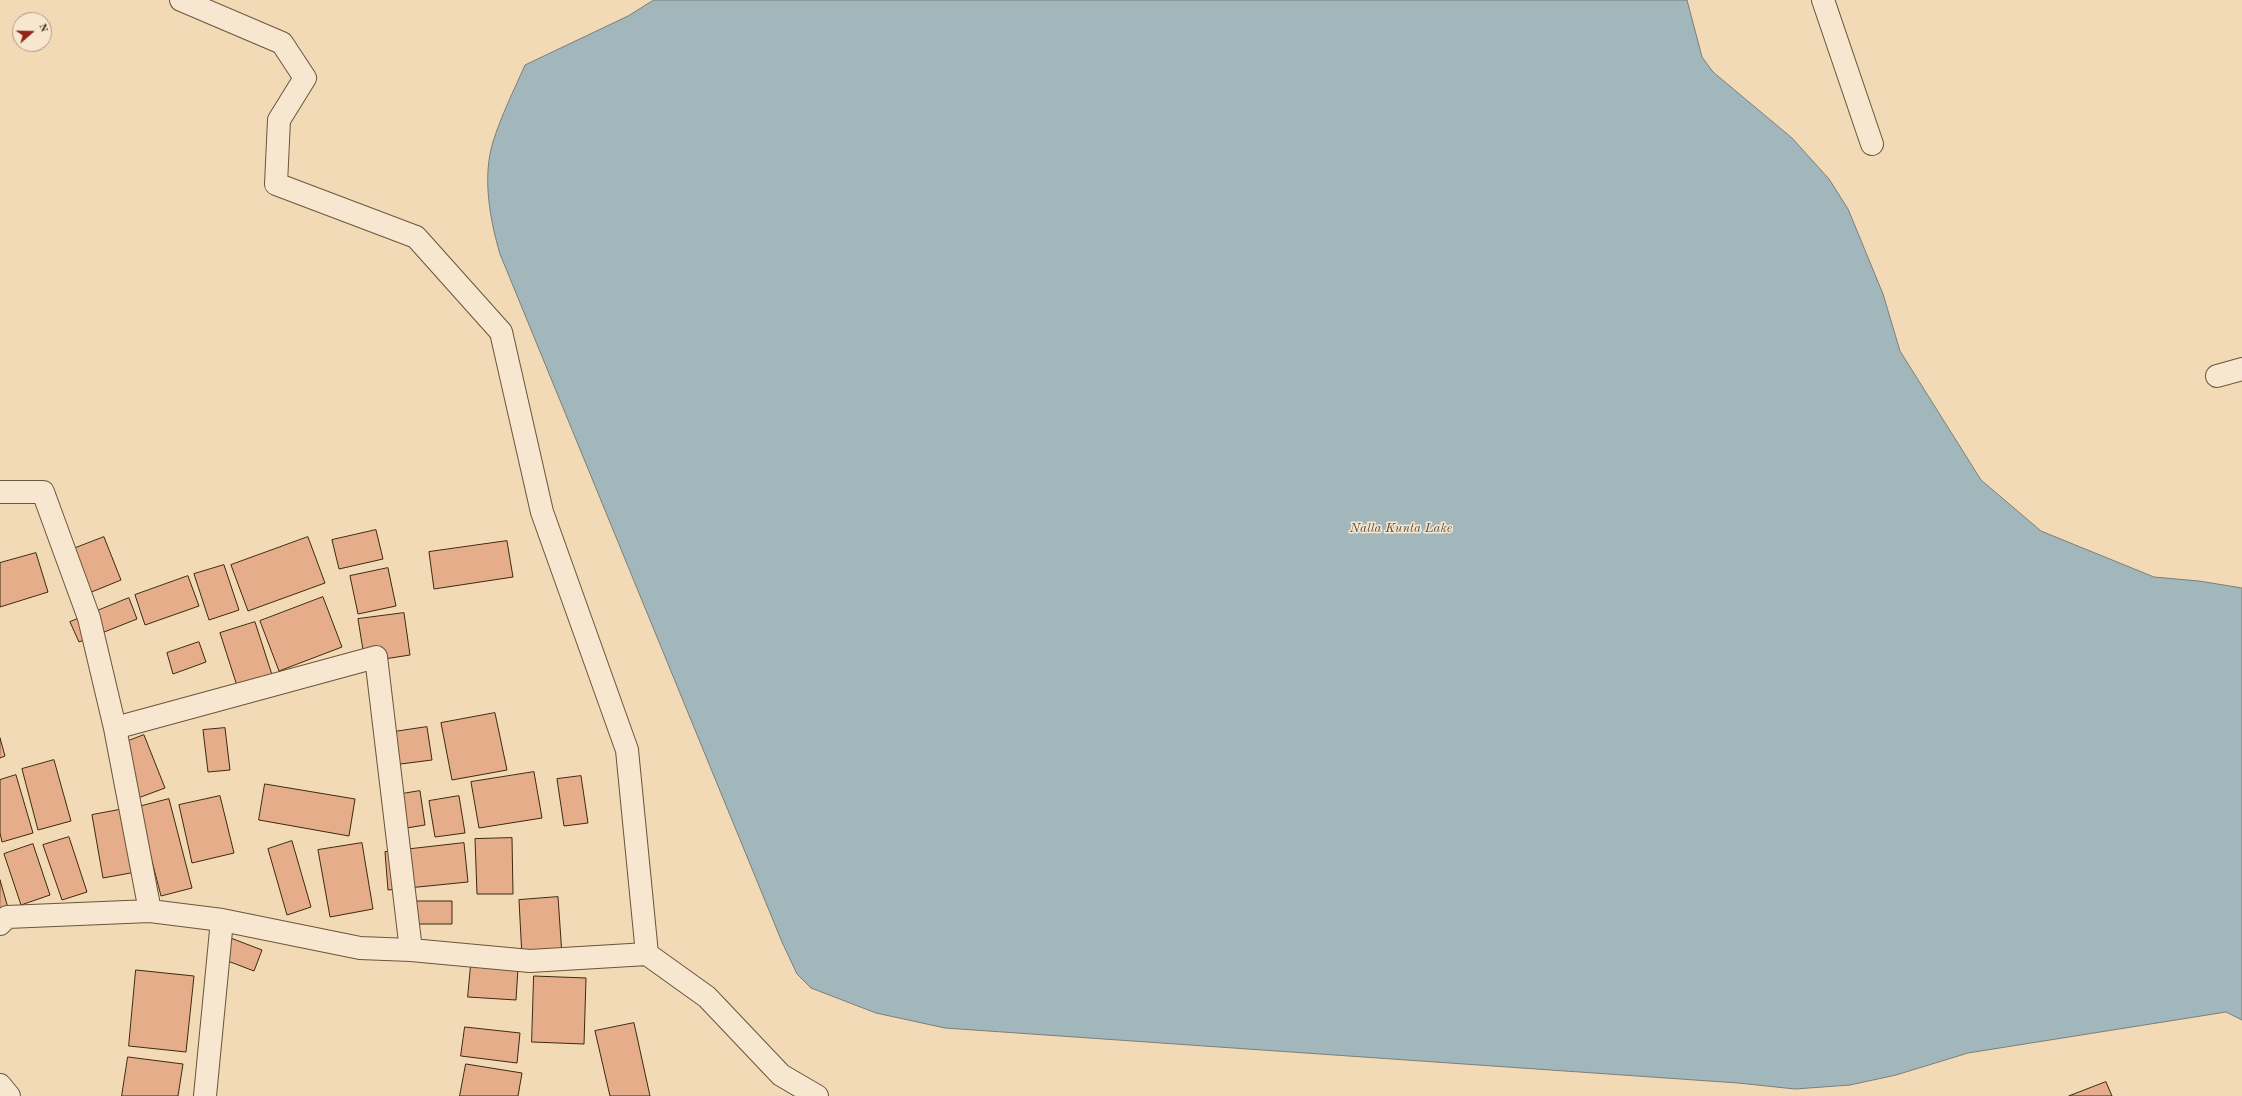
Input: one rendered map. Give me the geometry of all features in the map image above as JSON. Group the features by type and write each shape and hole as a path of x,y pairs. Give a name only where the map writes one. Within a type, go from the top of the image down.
{"street":[{"path":"181,0 282,43 305,78 279,120 276,184 416,237 501,332 542,512 627,750 647,954"},
{"path":"1823,0 1872,144"},
{"path":"2217,376 2242,369"},
{"path":"0,492 43,492 89,618 115,728 150,911"},
{"path":"115,728 376,657 411,950"},
{"path":"0,924 7,917 150,911 222,920 360,948 411,950 530,961 647,954 707,997 781,1075 817,1096"},
{"path":"205,1096 222,920"},
{"path":"0,1084 9,1096"}],"water":[{"name":"Nalla Kunta Lake","path":"654,0 1687,0 1702,57 1713,72 1792,138 1829,179 1848,209 1883,294 1900,351 1981,480 2041,531 2154,577 2199,581 2242,588 2242,1020 2226,1012 1968,1053 1896,1075 1850,1085 1795,1089 1738,1083 945,1028 876,1013 811,988 797,974 782,942 500,254 490,213 488,169 493,142 525,65 628,16"}],"building":[{"path":"376,530 383,559 339,569 332,540"},
{"path":"104,537 121,580 72,600 55,556"},
{"path":"308,537 325,583 248,611 231,565"},
{"path":"507,541 513,577 434,589 429,552"},
{"path":"36,553 48,592 0,607 0,563"},
{"path":"224,565 239,610 209,620 194,574"},
{"path":"388,568 396,606 358,614 350,576"},
{"path":"188,576 199,606 145,625 135,595"},
{"path":"323,597 342,647 279,671 260,621"},
{"path":"129,598 137,619 79,642 70,622"},
{"path":"404,613 410,655 365,662 358,619"},
{"path":"255,622 274,681 239,692 220,633"},
{"path":"199,642 206,662 173,674 167,653"},
{"path":"495,713 507,770 452,780 441,723"},
{"path":"427,727 432,760 385,766 380,734"},
{"path":"225,728 230,770 208,772 203,730"},
{"path":"144,735 165,788 130,801 110,748"},
{"path":"0,738 5,756 0,758"},
{"path":"54,760 71,821 38,830 22,769"},
{"path":"534,772 542,818 479,828 471,782"},
{"path":"16,775 33,833 2,842 0,833 0,780"},
{"path":"581,776 588,823 564,826 557,779"},
{"path":"265,784 355,799 349,836 259,820"},
{"path":"420,791 425,825 388,831 383,797"},
{"path":"220,796 234,853 192,863 179,805"},
{"path":"459,796 465,833 435,837 429,801"},
{"path":"169,799 192,888 161,896 138,807"},
{"path":"124,809 136,872 103,878 92,815"},
{"path":"69,837 87,892 62,900 43,845"},
{"path":"512,838 513,894 477,894 475,839"},
{"path":"292,841 311,907 287,915 268,849"},
{"path":"362,843 373,909 330,917 318,850"},
{"path":"464,843 468,882 388,890 385,852"},
{"path":"33,844 50,895 21,905 4,854"},
{"path":"0,880 8,908 0,910"},
{"path":"558,897 562,955 522,957 519,900"},
{"path":"401,901 452,901 452,924 401,924"},
{"path":"228,937 262,950 254,971 220,958"},
{"path":"471,965 518,968 516,1000 468,997"},
{"path":"136,970 194,976 186,1052 129,1046"},
{"path":"534,976 586,978 584,1044 532,1042"},
{"path":"634,1023 650,1096 610,1096 595,1031"},
{"path":"465,1027 520,1033 517,1063 461,1056"},
{"path":"128,1057 183,1064 178,1096 122,1096"},
{"path":"466,1064 522,1073 518,1096 460,1096"},
{"path":"2106,1082 2112,1096 2069,1096"}]}
